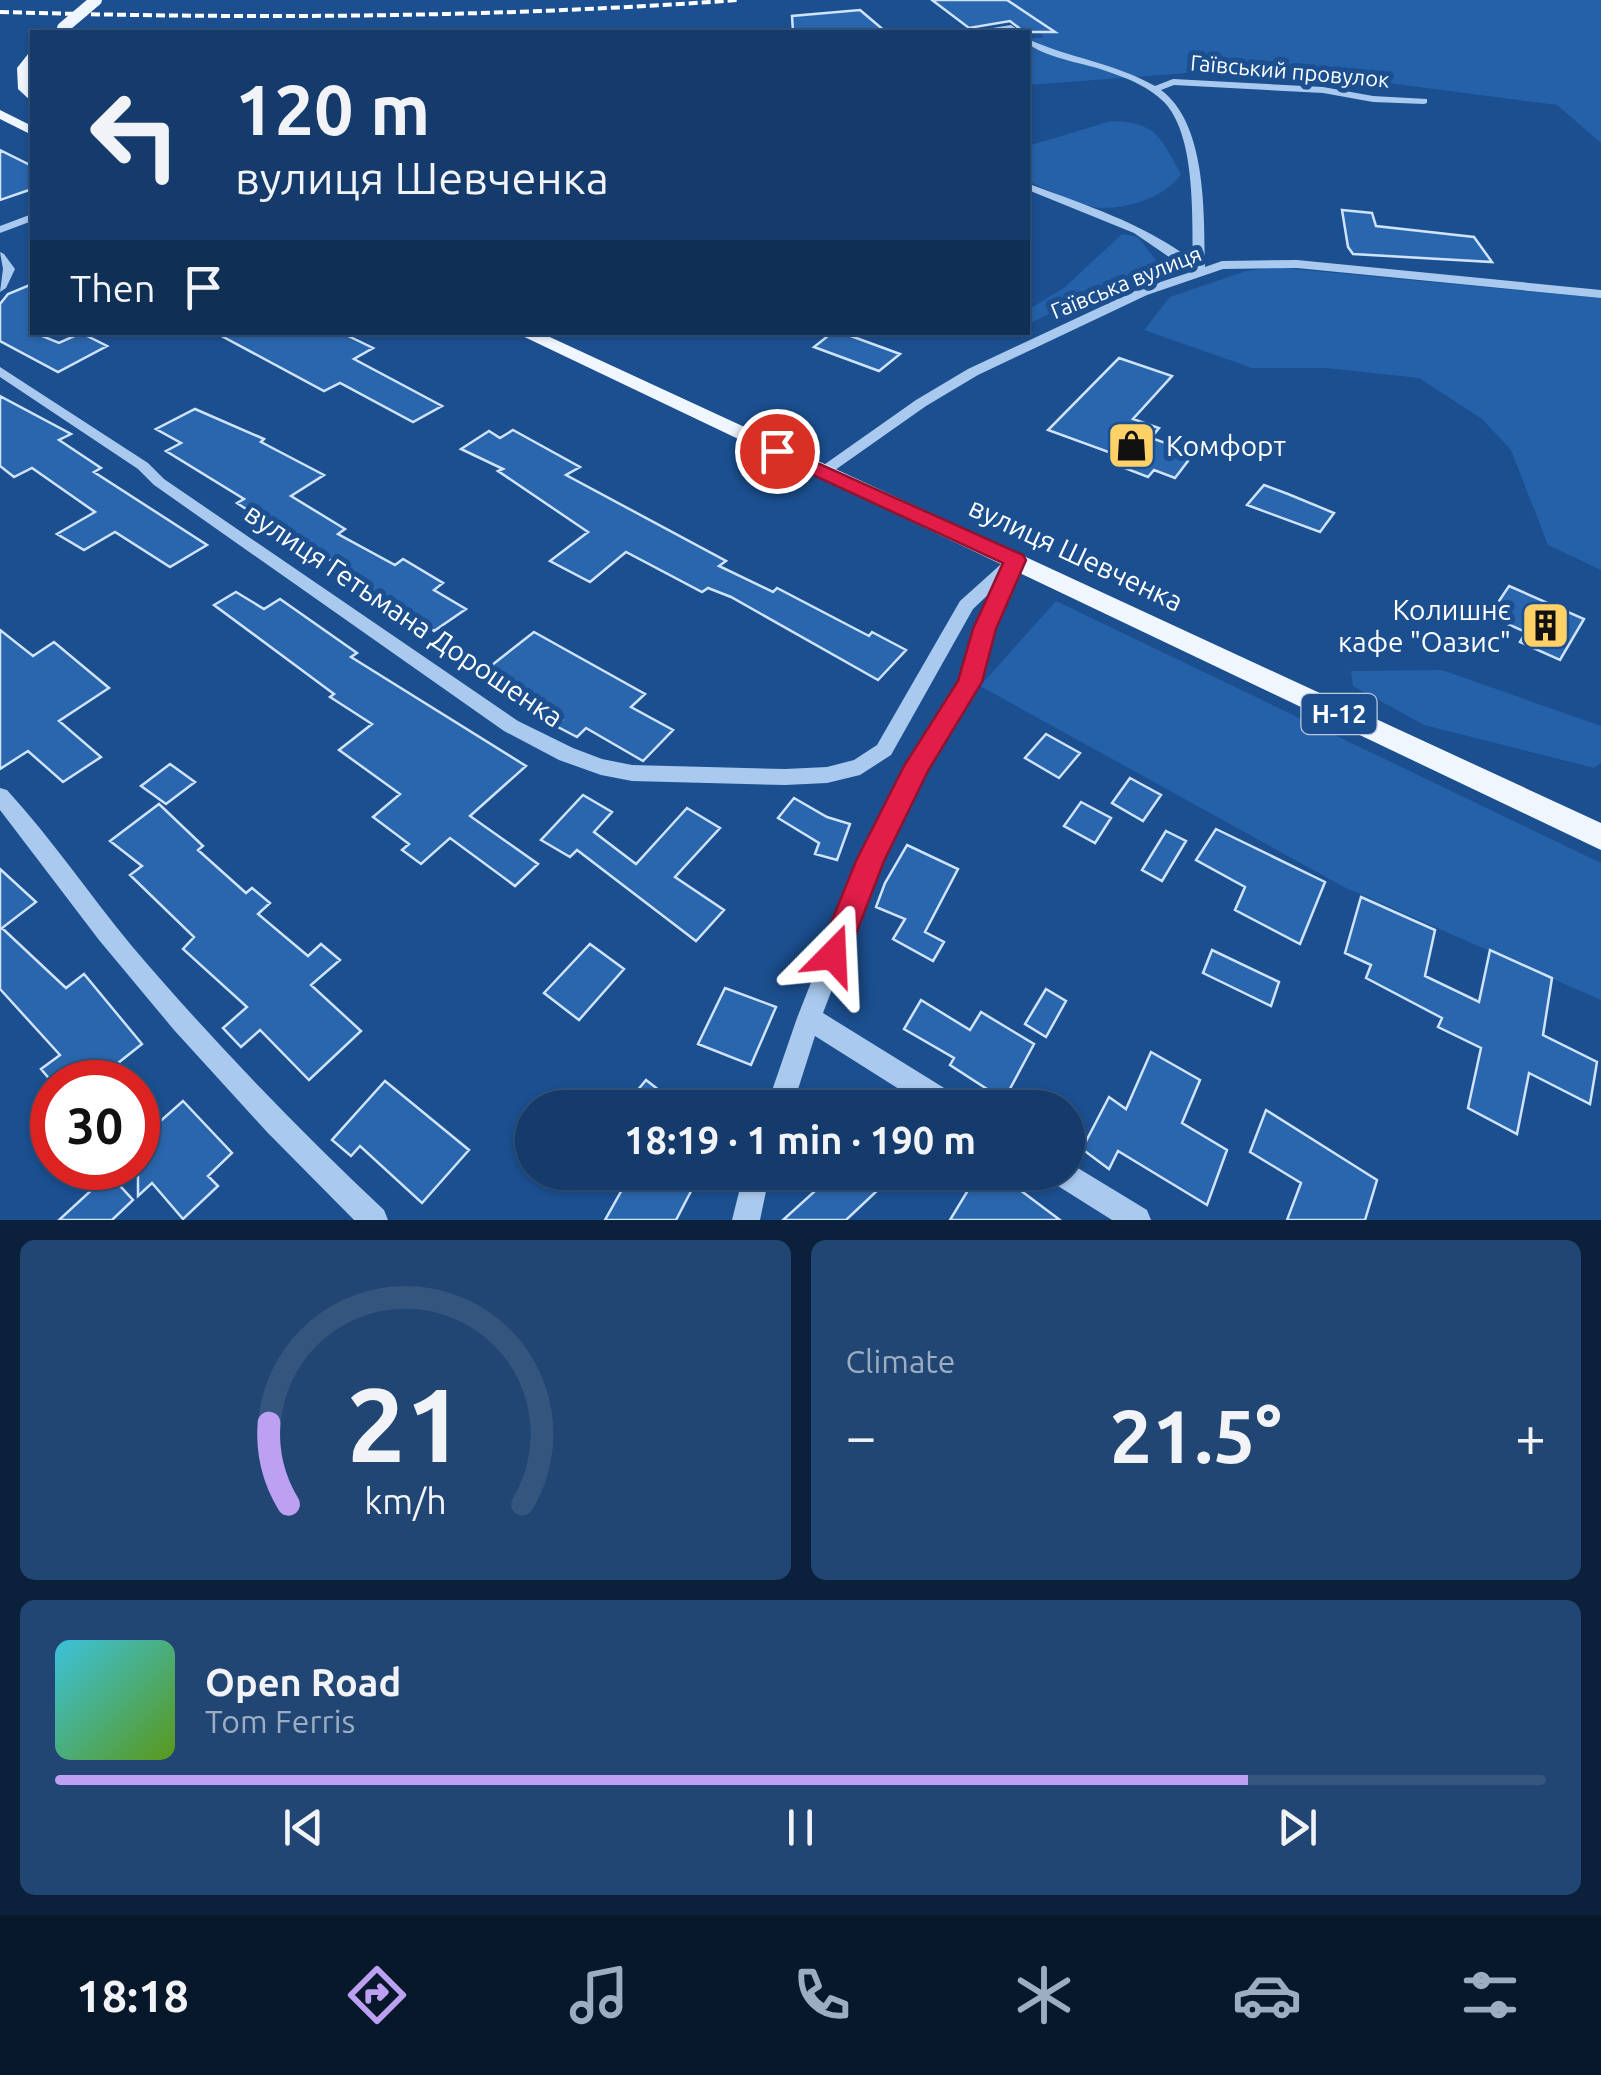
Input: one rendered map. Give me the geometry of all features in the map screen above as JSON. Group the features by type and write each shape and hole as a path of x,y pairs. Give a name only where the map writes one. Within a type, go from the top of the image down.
{"main road":[{"path":"60,30 96,0"},
{"path":"30,59 23,68 24,89 30,96"},
{"path":"0,114 30,130"},
{"name":"вулиця Шевченка","path":"530,335 1601,837"}],"street":[{"path":"988,30 1015,30"},
{"path":"1030,41 1050,53 1109,68 1155,88 1175,110 1190,136 1199,272"},
{"name":"Гаївський провулок","path":"1155,88 1173,82 1424,100"},
{"path":"1030,189 1140,229 1167,244 1199,272"},
{"path":"0,230 30,218"},
{"path":"0,256 10,270 0,288"},
{"name":"Гаївська вулиця","path":"822,472 973,372 1143,292 1222,265 1262,262 1601,294"},
{"name":"вулиця Гетьмана Дорошенка","path":"0,371 143,466 159,482 511,726 537,742 600,767 668,775 784,777 827,775 860,767 884,750 966,606 1015,560"},
{"path":"785,1090 870,861 917,766 970,682 984,629 1015,560"},
{"path":"0,796 30,828 109,936 162,998 312,1160 374,1220"},
{"path":"809,1018 924,1090"},
{"path":"1085,1188 1137,1220"},
{"path":"744,1215 752,1190"}],"shaded area":[{"path":"1007,0 1601,0 1601,143 1557,105 1342,77 1201,72 1030,85 1030,39 1044,37 1029,21 1040,20"},
{"path":"1111,121 1126,122 1155,134 1181,174 1167,189 1147,199 1125,206 1094,207 1030,182 1030,145"},
{"path":"1122,234 1138,237 1158,263 1030,323 1030,309 1065,287"},
{"path":"1273,267 1601,298 1601,570 1548,545 1511,450 1482,419 1419,378 1326,368 1252,368 1144,330 1170,297 1246,271"},
{"path":"1056,601 1601,863 1601,1000 1344,887 980,686"},
{"path":"1442,670 1601,726 1601,763 1594,768 1424,725 1353,686 1351,671"}],"building":[{"path":"932,0 1007,0 1055,32 1021,30 1010,21 969,28"},
{"path":"860,10 884,30 793,30 792,16"},
{"path":"0,150 30,165 30,190 0,200"},
{"path":"1342,210 1372,213 1376,226 1474,237 1492,262 1353,254 1348,247"},
{"path":"30,285 30,335 59,343 85,335 107,346 58,372 0,341 0,304 8,294"},
{"path":"220,335 346,335 373,348 354,359 442,406 413,422 340,383 324,391"},
{"path":"829,335 848,335 900,354 879,371 814,347"},
{"path":"1119,358 1172,376 1133,419 1159,428 1151,438 1194,453 1175,478 1154,470 1148,477 1122,467 1128,459 1048,430"},
{"path":"0,396 71,434 59,440 101,468 94,472 207,545 170,567 115,532 84,550 57,534 95,512 32,468 14,477 0,466"},
{"path":"195,409 264,439 261,442 324,475 291,496 345,529 338,534 395,565 403,559 443,583 434,590 466,609 434,631 362,586 368,582 275,528 237,503 244,499 166,451 181,443 156,429"},
{"path":"513,430 580,467 566,475 726,561 719,566 773,592 777,588 869,636 872,632 906,650 878,680 731,597 708,588 702,592 626,552 590,582 550,561 588,532 498,471 503,469 461,449 489,431 500,438"},
{"path":"1264,485 1334,513 1320,532 1247,505"},
{"name":"Колишнє кафе \"Оазис\"","path":"1509,586 1584,619 1560,660 1520,642 1526,632 1489,616"},
{"path":"236,592 264,609 280,599 357,653 351,657 526,766 470,816 538,864 515,886 450,838 421,864 402,850 409,844 373,817 400,794 339,750 372,724 330,697 334,694 214,605"},
{"path":"0,630 33,656 54,642 109,688 59,721 101,757 63,782 28,751 0,769"},
{"path":"534,632 645,694 631,707 673,730 643,761 586,728 577,737 556,726 562,720 483,672"},
{"path":"1046,734 1080,753 1059,778 1025,758"},
{"path":"170,764 195,782 166,804 141,786"},
{"path":"1130,778 1161,795 1143,821 1112,803"},
{"path":"583,795 612,812 594,832 636,864 687,808 720,828 675,877 724,910 696,941 577,850 570,857 541,840"},
{"path":"794,798 827,817 850,824 837,860 815,854 819,843 778,818"},
{"path":"1081,802 1111,818 1095,843 1064,826"},
{"path":"159,804 203,846 198,850 246,893 252,888 270,903 258,914 308,956 321,944 340,960 311,985 361,1031 309,1080 260,1030 241,1047 223,1028 247,1007 183,949 194,937 130,875 142,866 110,841"},
{"path":"1216,829 1325,882 1300,944 1235,910 1245,887 1196,860"},
{"path":"1166,831 1186,841 1162,881 1142,870"},
{"path":"907,845 958,869 925,932 944,942 933,961 893,939 905,919 876,907"},
{"path":"0,869 36,902 2,928 66,988 84,974 142,1044 122,1060 53,1060 60,1055 0,989"},
{"path":"1361,897 1435,930 1425,976 1479,1002 1490,950 1552,978 1543,1035 1597,1062 1590,1104 1529,1073 1517,1134 1468,1108 1481,1048 1438,1027 1442,1018 1366,978 1371,965 1345,953"},
{"path":"590,944 624,969 579,1020 544,993"},
{"path":"1212,950 1279,982 1271,1006 1203,973"},
{"path":"725,988 776,1007 751,1065 698,1044"},
{"path":"1046,989 1066,1001 1046,1037 1025,1024"},
{"path":"921,1000 970,1030 981,1012 1034,1044 1009,1090 989,1090 950,1065 954,1058 904,1029"},
{"path":"1151,1052 1200,1080 1182,1123 1227,1150 1207,1205 1118,1151 1109,1169 1085,1151 1085,1143 1109,1097 1126,1109"},
{"path":"646,1080 659,1090 638,1090"},
{"path":"385,1081 469,1150 422,1203 360,1146 351,1156 332,1140"},
{"path":"183,1101 232,1153 208,1176 218,1186 183,1219 158,1190 160,1121"},
{"path":"1266,1110 1377,1180 1365,1220 1287,1220 1301,1183 1250,1152"},
{"path":"92,1190 124,1190 133,1200 112,1220 59,1220"},
{"path":"622,1190 692,1190 676,1220 605,1220"},
{"path":"816,1190 878,1190 846,1220 783,1220"},
{"path":"968,1190 1020,1190 1060,1220 950,1220"}],"railway":[{"path":"0,12 369,15 738,0"}],"place":[{"name":"Комфорт","path":"1131,446"},
{"name":"Колишнє кафе \"Оазис\"","path":"1546,626"}],"route":[{"path":"777,451 1015,560 984,629 970,682 917,766 870,861 833,955"}]}
